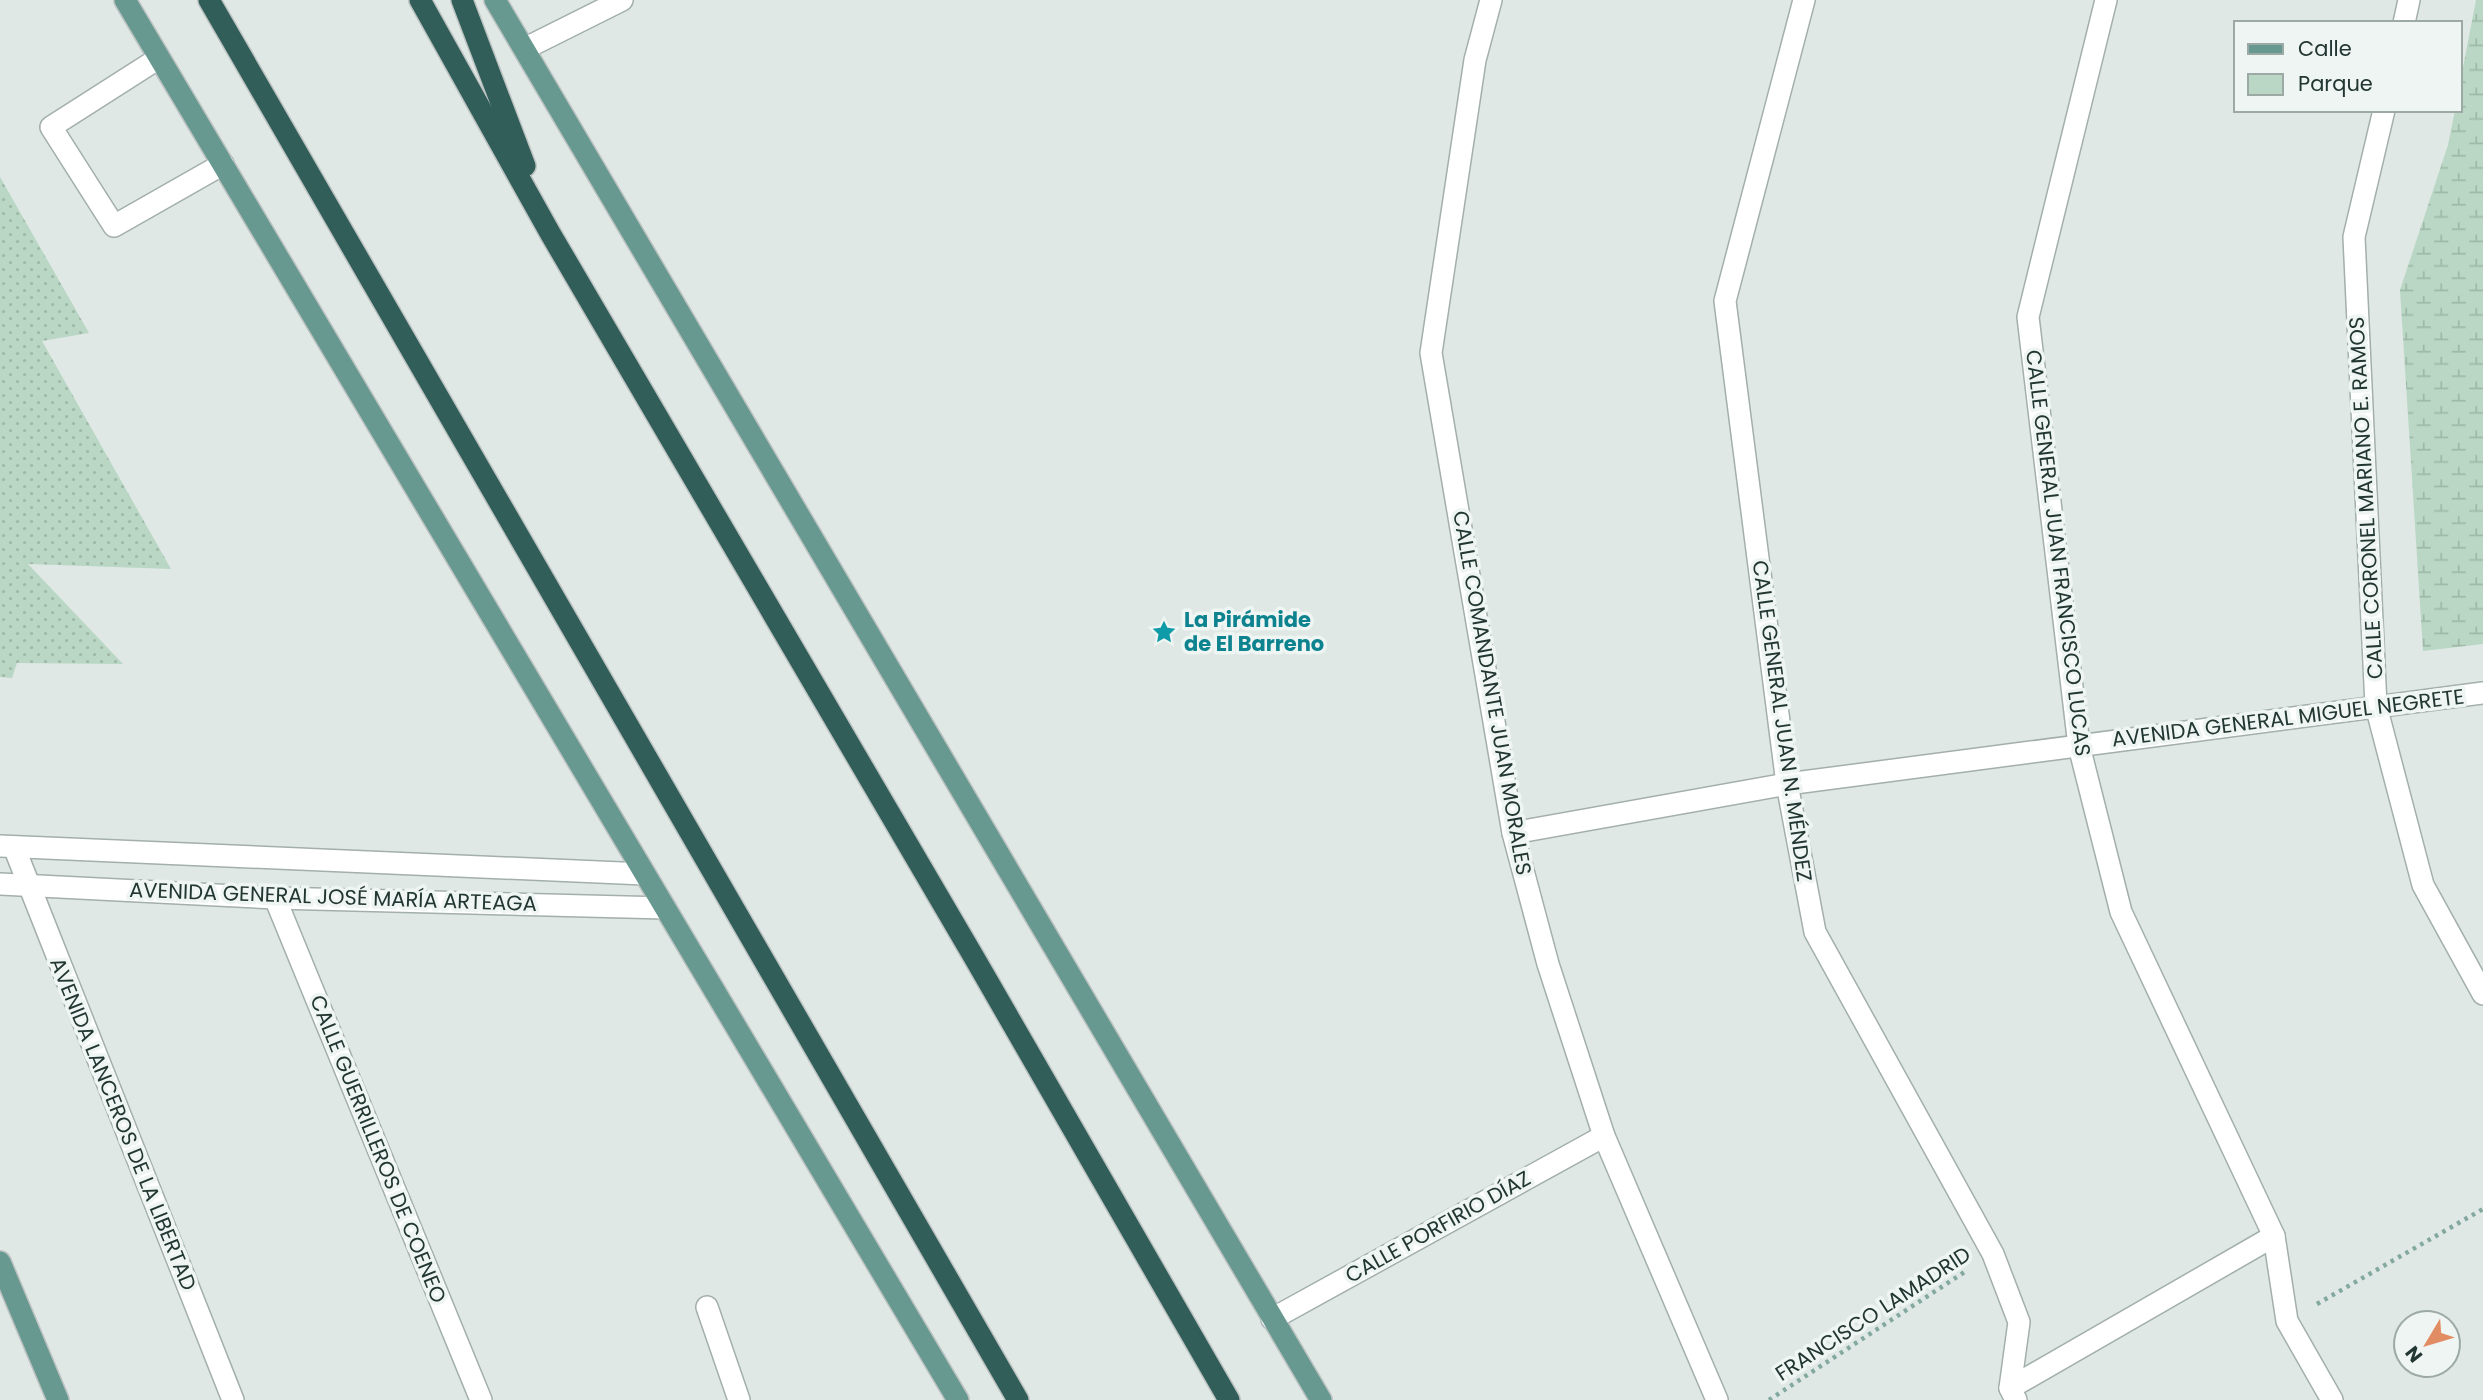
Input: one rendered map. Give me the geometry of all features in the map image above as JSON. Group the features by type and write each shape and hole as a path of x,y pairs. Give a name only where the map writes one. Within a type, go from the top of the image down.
{"highway":[{"path":"209,0 1018,1400"},
{"path":"420,0 551,233 1229,1400"},
{"path":"461,0 551,233"}],"main road":[{"path":"125,0 958,1400"},
{"path":"495,0 1321,1400"},
{"path":"0,1262 54,1399"}],"street":[{"path":"524,49 622,0"},
{"name":"CALLE COMANDANTE JUAN MORALES","path":"1492,0 1475,60 1431,353 1513,833 1548,964 1604,1136 1717,1400"},
{"name":"CALLE GENERAL JUAN N. MÉNDEZ","path":"1804,0 1726,301 1787,784 1815,932 1993,1254 2019,1322 2013,1394"},
{"name":"CALLE GENERAL JUAN FRANCISCO LUCAS","path":"2106,0 2028,317 2079,746 2121,912 2274,1236 2287,1321 2332,1400"},
{"path":"2404,21 2409,0"},
{"path":"159,58 51,127 114,226 223,164"},
{"name":"CALLE CORONEL MARIANO E. RAMOS","path":"2384,112 2354,237 2376,706 2423,885 2483,994"},
{"name":"AVENIDA GENERAL MIGUEL NEGRETE","path":"1513,833 1787,784 2483,693"},
{"name":"AVENIDA GENERAL JOSÉ MARÍA ARTEAGA","path":"7,846 644,874"},
{"name":"AVENIDA LANCEROS DE LA LIBERTAD","path":"7,846 28,885 233,1400"},
{"name":"AVENIDA GENERAL JOSÉ MARÍA ARTEAGA","path":"0,884 275,898 666,908"},
{"name":"CALLE GUERRILLEROS DE COENEO","path":"275,898 481,1400"},
{"name":"CALLE PORFIRIO DÍAZ","path":"1272,1319 1604,1136"},
{"path":"2013,1394 2274,1236"},
{"path":"707,1307 739,1400"}],"path":[{"path":"2287,1321 2483,1209"},
{"name":"FRANCISCO LAMADRID","path":"1769,1400 1993,1254"}],"green space":[{"path":"2476,0 2483,0 2483,644 2423,651 2400,290 2448,145 2455,112 2462,112 2462,73"},
{"path":"0,177 89,333 42,341 171,569 28,564 123,664 17,663 12,678 0,677"}],"place":[{"name":"La Pirámide de El Barreno","path":"1164,632"}]}
